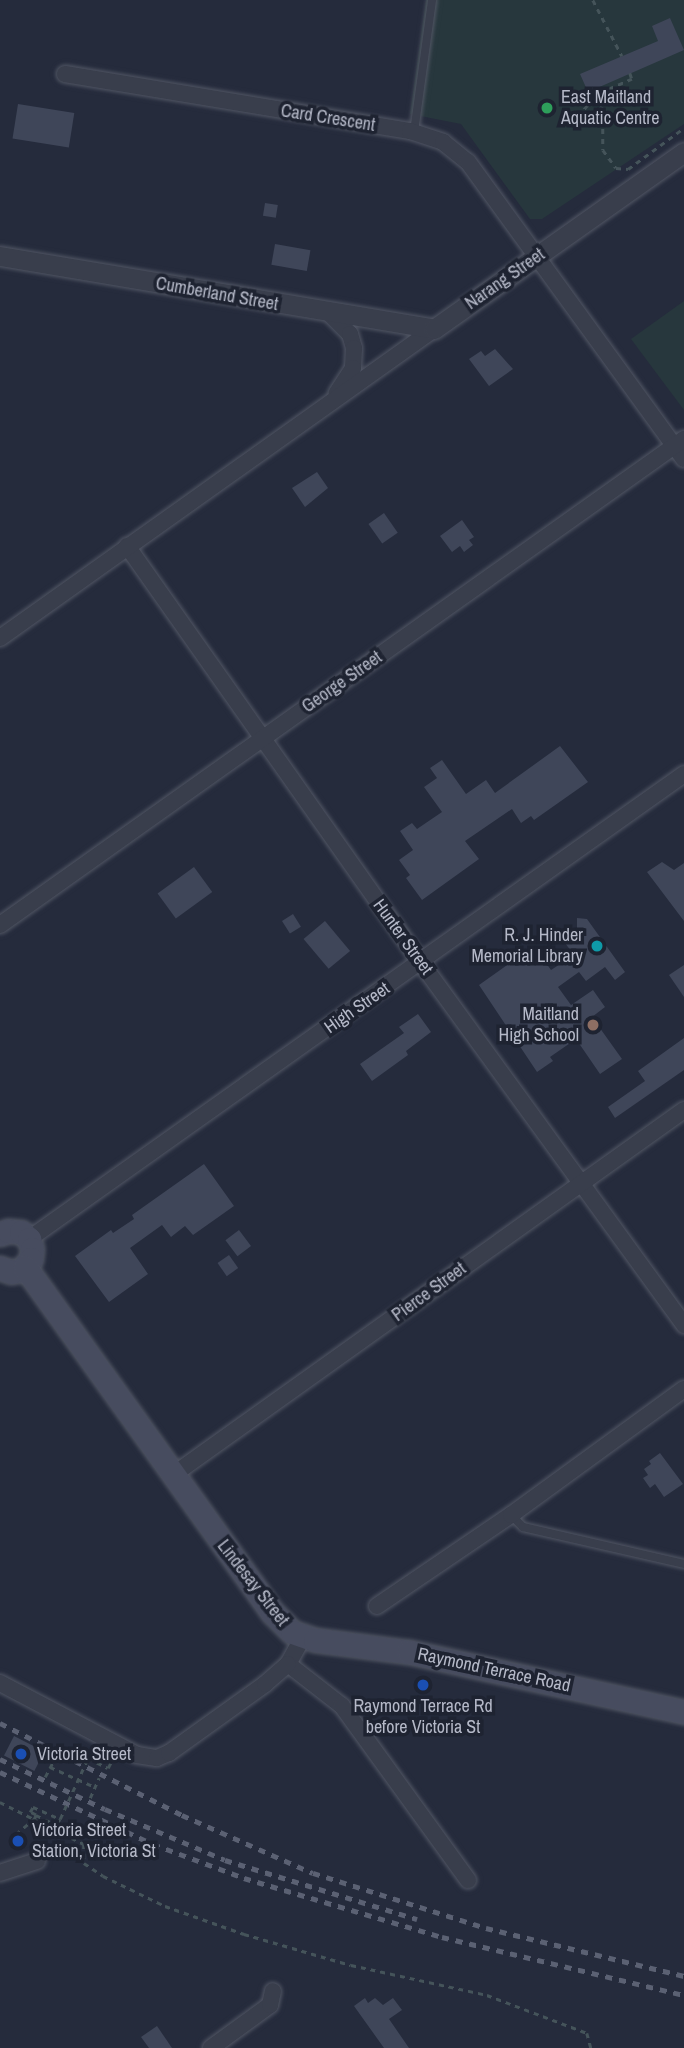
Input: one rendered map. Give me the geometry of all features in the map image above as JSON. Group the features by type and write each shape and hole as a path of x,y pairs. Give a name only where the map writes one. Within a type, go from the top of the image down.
{"main road":[{"path":"0,1268 11,1272 25,1267 32,1254 11,1231"},
{"name":"Lindesay Street","path":"25,1267 272,1612 284,1626 303,1637"},
{"name":"Raymond Terrace Road","path":"303,1637 388,1647 684,1712"}],"street":[{"name":"Card Crescent","path":"65,74 414,132 443,142 468,162 681,448"},
{"name":"Narang Street","path":"0,638 684,152"},
{"name":"Cumberland Street","path":"0,256 330,314 433,329"},
{"name":"Narang Street","path":"327,406 350,375 355,358 350,334 330,314"},
{"name":"George Street","path":"0,925 262,737 681,448"},
{"name":"Hunter Street","path":"127,546 421,963 684,1325"},
{"name":"High Street","path":"11,1231 421,963 684,774"},
{"name":"Pierce Street","path":"173,1475 684,1110"},
{"path":"377,1606 511,1515 684,1389"},
{"name":"Lindesay Street","path":"288,1664 303,1637"},
{"path":"0,1683 137,1755 150,1758 169,1753 288,1664 342,1706 468,1880"},
{"path":"0,1873 37,1861"},
{"path":"211,2048 270,2005 273,1991"}],"lane":[{"path":"414,132 432,0"},
{"path":"511,1515 523,1527 684,1564"}],"path":[{"path":"593,0 622,56"},
{"path":"570,124 599,94 632,79 630,74"},
{"path":"592,100 603,109 603,150 620,170 628,169 681,130"},
{"path":"60,1819 33,1807 30,1812 65,1828 58,1824 91,1753 111,1762"},
{"path":"46,1777 56,1756"},
{"path":"88,1758 108,1768"},
{"path":"50,1767 95,1787"},
{"path":"90,1798 99,1778"},
{"path":"0,1802 85,1844 85,1863"},
{"path":"16,1834 36,1815"},
{"path":"37,1861 67,1852 103,1876 165,1906 244,1934 351,1965 487,1995 587,2033 591,2048"}],"shaded area":[{"name":"East Maitland Aquatic Centre","path":"426,0 684,0 684,124 542,219 530,219 461,124 410,114"},
{"path":"684,301 684,410 631,339"}],"building":[{"path":"670,18 684,50 588,92 580,74 658,41 652,26"},
{"path":"18,104 74,113 69,147 13,139"},
{"path":"265,203 278,205 276,218 263,216"},
{"path":"275,244 310,250 307,271 271,265"},
{"path":"495,349 513,369 489,386 469,359 481,351 485,356"},
{"path":"317,472 328,488 305,507 292,488"},
{"path":"384,513 398,533 382,544 368,524"},
{"path":"462,520 474,537 469,540 473,545 464,552 460,546 452,552 440,536"},
{"path":"560,746 588,782 534,820 531,816 521,823 512,809 465,841 479,859 422,900 406,878 410,875 399,860 413,850 400,831 412,823 417,829 442,812 424,787 437,778 430,768 442,760 466,794 486,780 495,793"},
{"path":"662,862 674,870 684,863 684,921 647,872"},
{"path":"194,867 212,892 176,919 158,893"},
{"path":"293,914 301,927 290,934 282,921"},
{"path":"577,918 587,919 625,972 615,980 605,967 586,981 579,972 558,987 571,1005 593,990 605,1007 592,1017 622,1059 600,1074 576,1039 550,1057 553,1061 537,1072 479,985 534,946 551,970 574,955 562,939 577,928"},
{"path":"325,921 350,951 329,969 304,939"},
{"path":"684,965 684,997 669,975"},
{"path":"418,1014 431,1032 406,1051 408,1055 372,1081 360,1064 404,1033 399,1027"},
{"path":"684,1038 684,1070 615,1118 608,1107 645,1081 638,1071"},
{"path":"204,1164 234,1206 193,1235 185,1226 171,1237 162,1225 130,1248 148,1274 109,1302 75,1256 111,1230 113,1233 134,1219 132,1215"},
{"path":"239,1230 251,1246 237,1256 225,1240"},
{"path":"229,1255 238,1268 227,1276 218,1263"},
{"path":"660,1453 683,1484 664,1497 655,1484 650,1488 643,1478 648,1475 644,1469 651,1464 649,1461"},
{"path":"14,1736 44,1751 34,1771 4,1756"},
{"path":"365,1998 368,2003 375,1998 383,2005 393,1998 402,2010 389,2019 409,2048 384,2048 354,2006"},
{"path":"157,2026 172,2048 149,2048 141,2037"}],"railway":[{"path":"0,1723 182,1815 313,1873 486,1928 684,1976"},
{"path":"0,1759 105,1809 225,1860 417,1919"},
{"path":"0,1772 153,1844 244,1878 442,1937 684,1995"}],"place":[{"name":"East Maitland Aquatic Centre","path":"547,108"},
{"name":"R. J. Hinder Memorial Library","path":"597,946"},
{"name":"Maitland High School","path":"593,1025"},
{"name":"Raymond Terrace Rd before Victoria St","path":"423,1685"},
{"name":"Victoria Street","path":"21,1754"},
{"name":"Victoria Street Station, Victoria St","path":"18,1841"}]}
